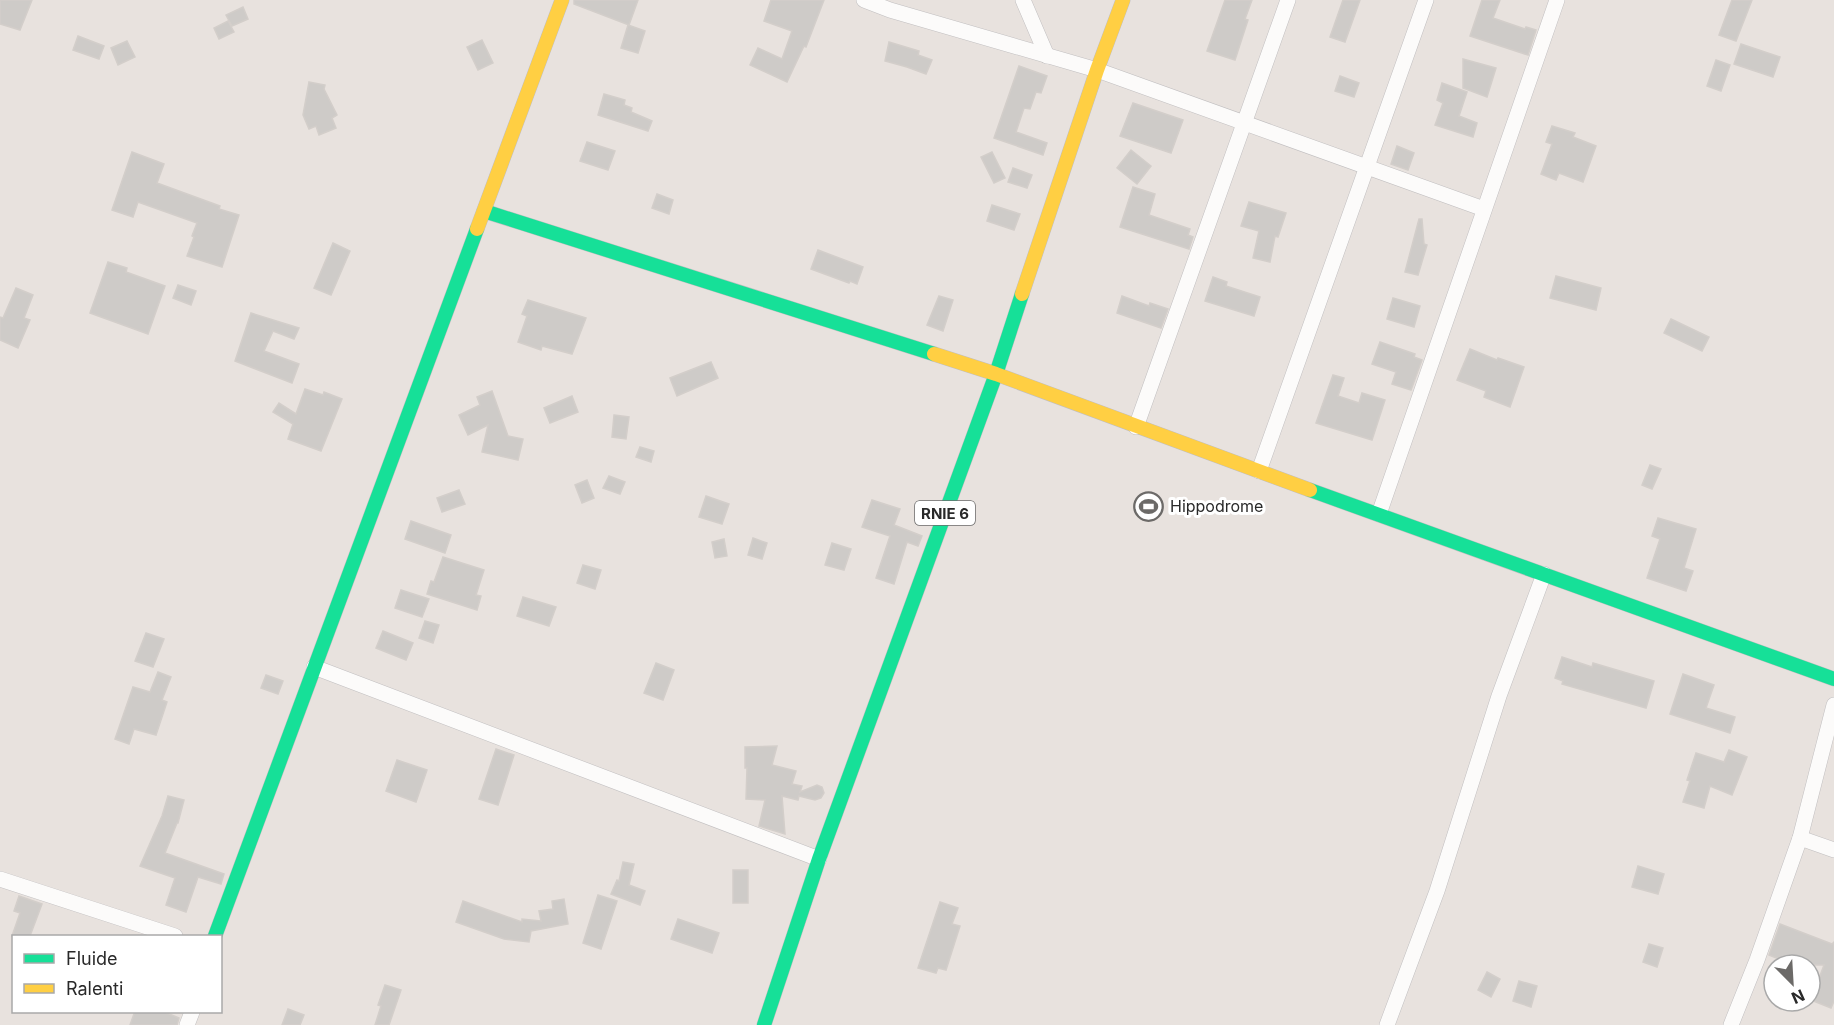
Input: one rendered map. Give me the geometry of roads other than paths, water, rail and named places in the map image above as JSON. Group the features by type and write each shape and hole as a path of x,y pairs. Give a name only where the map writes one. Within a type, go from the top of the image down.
{"street":[{"path":"214,935 562,0"},
{"path":"864,0 890,10 1097,70 1484,209"},
{"path":"1023,0 1047,56"},
{"name":"RNIE 6","path":"764,1025 819,859 996,374 1097,70 1123,0"},
{"path":"1136,427 1288,0"},
{"path":"1259,471 1426,0"},
{"path":"1378,514 1557,0"},
{"path":"484,211 996,374 1136,427 1834,679"},
{"path":"1387,1025 1437,891 1498,696 1544,574"},
{"path":"314,667 819,859"},
{"path":"1731,1025 1757,960 1800,838 1834,705"},
{"path":"1800,838 1834,850"},
{"path":"0,879 172,935"}],"place":[{"name":"Hippodrome","path":"1149,506"}]}
